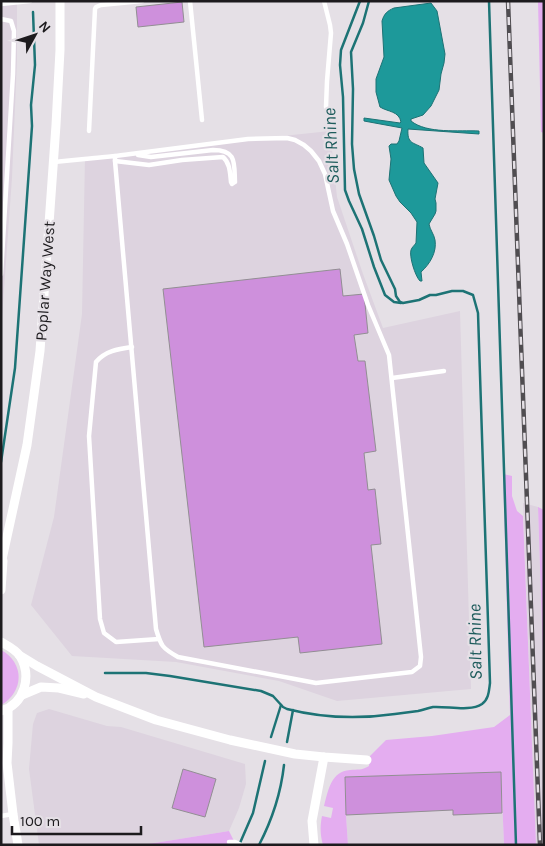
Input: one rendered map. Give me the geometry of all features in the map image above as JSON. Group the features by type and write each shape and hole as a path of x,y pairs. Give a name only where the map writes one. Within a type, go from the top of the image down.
{"street":[{"name":"Poplar Way West","path":"1,590 2,561 27,445 40,351 54,162 60,50 60,1"},
{"path":"1,642 11,646 19,655 25,667 26,675 22,695 13,705 4,710 8,743 7,764 18,845"},
{"path":"19,655 96,697 156,720 295,754 367,760"},
{"path":"22,695 41,688 59,688 96,697"},
{"path":"1,749 7,764"},
{"path":"314,845 312,821 324,757"}],"lane":[{"path":"1,4 30,1"},
{"path":"89,131 95,9 101,5 142,1"},
{"path":"190,1 202,120"},
{"path":"324,1 331,33 326,107"},
{"path":"1,19 11,21 14,30 1,274"},
{"path":"54,162 115,159 133,154 268,138 295,140 311,151 319,161 325,174 333,211 347,244 368,305 389,354 421,657 420,666 412,672 316,683 178,657 167,651 160,644 156,629 115,159"},
{"path":"115,159 149,165 223,157 229,165 232,184 235,182 232,156 222,150 151,157 133,154"},
{"path":"132,346 111,351 101,356 96,362 89,436 100,619 104,632 116,642 159,639"},
{"path":"392,378 444,371"},
{"path":"1,816 13,814"},
{"path":"229,842 241,845"}],"shaded area":[{"path":"1,1 17,1 17,60 12,178 1,332"},
{"path":"538,1 544,1 544,133 541,132"},
{"path":"330,131 337,197 383,328 460,311 471,689 337,701 279,681 176,662 72,656 31,605 54,517 82,314 85,157"},
{"path":"503,474 512,476 512,496 517,511 523,516 536,845 504,845 501,772 345,777 348,845 323,845 321,820 322,816 331,818 333,808 324,806 334,778 344,771 362,769 369,766 370,756 386,740 432,736 494,727 510,715"},
{"path":"523,503 538,507 544,687 544,845 536,845"},
{"path":"538,507 544,510 544,687"},
{"path":"1,650 14,662 19,678 14,693 1,705"},
{"path":"49,709 107,726 121,727 245,764 246,784 239,808 229,831 142,845 39,845 29,769 33,724 37,713"},
{"path":"501,772 504,845 348,845 345,777"},
{"path":"229,831 236,845 142,845"}],"water":[{"path":"431,3 437,11 445,54 444,63 439,90 431,106 423,115 411,119 411,121 434,130 479,131 479,134 408,129 410,140 423,148 424,163 438,183 435,199 436,211 429,224 434,238 435,249 430,262 421,272 422,281 420,281 414,271 411,253 411,249 416,243 417,222 396,196 389,180 391,159 389,146 397,144 402,128 364,121 364,118 401,122 396,114 380,107 376,92 376,79 384,57 382,21 384,16 394,8"}],"building":[{"path":"182,2 184,22 138,27 136,7"},
{"path":"340,269 343,296 364,294 368,333 354,335 358,361 365,361 376,451 364,453 368,490 375,489 381,544 371,545 382,644 300,653 298,637 204,647 163,289"},
{"path":"183,769 216,779 205,817 172,808"},
{"path":"501,772 502,813 453,815 453,810 346,815 345,777"}],"waterway":[{"name":"Salt Rhine","path":"360,1 341,50 345,190 362,229 385,295 394,302 401,303"},
{"name":"Salt Rhine","path":"105,673 146,673 261,691 273,696 287,709 341,717 382,716 433,707 471,708 482,704 487,697 490,683 478,313 473,295 463,291 452,291 430,295 419,300 400,302 381,260 359,194 352,144 353,89 351,52 363,23 369,1"},
{"path":"489,1 516,845"},
{"path":"1,462 15,368 32,126 31,105 35,65 33,12"},
{"path":"271,737 281,705"},
{"path":"287,742 293,710"},
{"path":"240,843 253,813 265,761"},
{"path":"259,845 275,806 284,765"}],"railway":[{"path":"508,1 540,845"}]}
